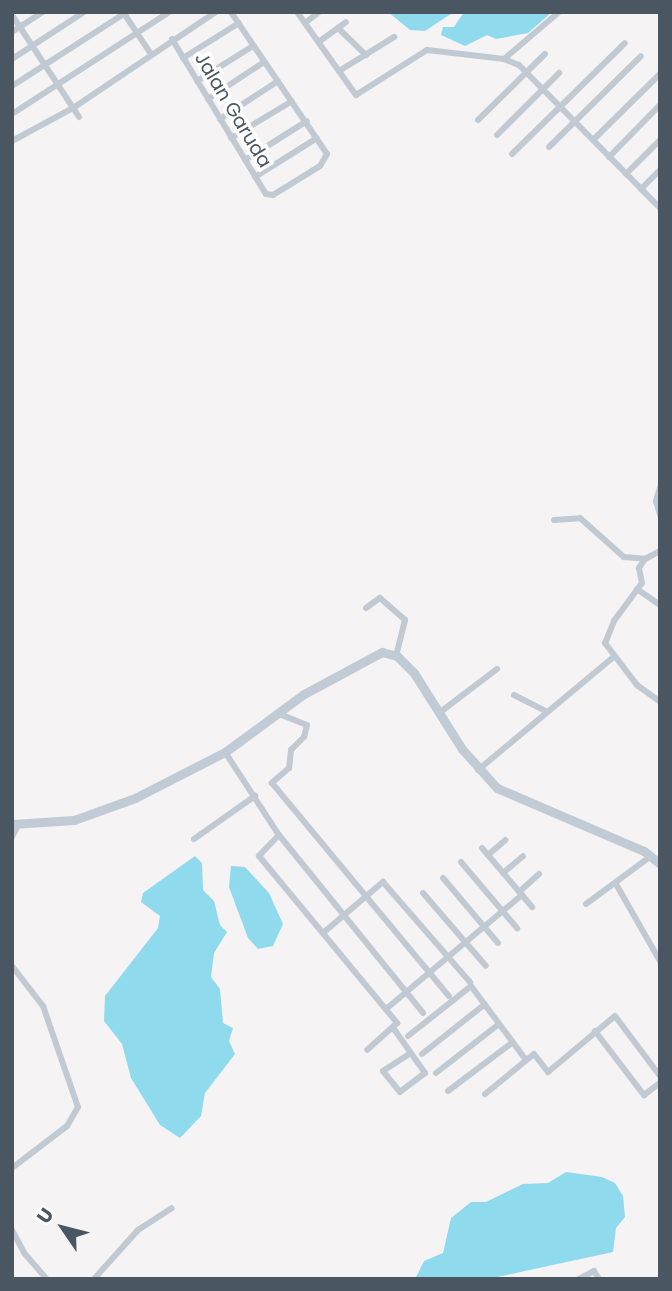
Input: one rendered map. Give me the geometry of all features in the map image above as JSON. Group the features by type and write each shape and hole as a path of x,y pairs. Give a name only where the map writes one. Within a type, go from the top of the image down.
{"street":[{"path":"12,32 43,12"},
{"path":"12,59 84,12"},
{"path":"12,114 169,12"},
{"path":"12,141 73,108 172,39 216,12"},
{"path":"232,12 317,138 255,177"},
{"path":"297,12 356,95 427,50 506,57 527,73 659,207"},
{"path":"305,23 318,12"},
{"path":"506,57 559,12"},
{"path":"12,86 125,13 151,54"},
{"path":"12,15 60,84 79,117"},
{"path":"320,41 346,22"},
{"path":"183,58 239,23"},
{"path":"338,28 366,55"},
{"path":"339,71 394,37"},
{"name":"Jalan Garuda","path":"172,39 255,177 269,195 326,162 317,138"},
{"path":"512,154 625,43"},
{"path":"197,81 253,46"},
{"path":"478,120 545,54"},
{"path":"549,147 641,56"},
{"path":"208,99 264,62"},
{"path":"497,135 559,73"},
{"path":"593,140 660,74"},
{"path":"220,119 278,81"},
{"path":"231,138 292,101"},
{"path":"609,157 660,106"},
{"path":"245,160 307,121"},
{"path":"626,174 660,140"},
{"path":"641,189 660,170"},
{"path":"660,487 656,501 660,515"},
{"path":"554,520 580,518 615,553 645,559 660,551"},
{"path":"645,559 637,589 607,633 606,646 637,685 660,702"},
{"path":"637,589 659,602"},
{"path":"366,608 380,598 405,620 396,656"},
{"path":"12,837 15,825 55,824 92,815 225,752 277,713 371,655 396,656 414,674 478,770 505,793 651,856 660,864"},
{"path":"478,770 544,710 615,656"},
{"path":"439,713 497,669"},
{"path":"514,695 544,710"},
{"path":"277,713 307,726 304,737 291,750 289,768 272,783 449,996"},
{"path":"225,752 279,835 423,1013"},
{"path":"194,839 255,796"},
{"path":"279,835 259,856 397,1023 394,1029 367,1050"},
{"path":"488,855 505,840"},
{"path":"482,848 532,908"},
{"path":"503,873 523,856"},
{"path":"586,904 651,856"},
{"path":"461,862 517,928"},
{"path":"386,1009 431,975 503,911 539,874"},
{"path":"443,878 498,943"},
{"path":"323,933 383,882 470,982"},
{"path":"616,884 660,961"},
{"path":"423,893 486,967"},
{"path":"12,967 43,1006 78,1107 67,1126 12,1168"},
{"path":"408,1036 471,986 526,1060"},
{"path":"422,1054 485,1004"},
{"path":"485,1094 534,1054 548,1072 615,1016 660,1076"},
{"path":"436,1073 499,1024"},
{"path":"394,1029 411,1053 425,1073 400,1092 383,1071 411,1053"},
{"path":"595,1031 644,1095 660,1083"},
{"path":"448,1091 513,1042"},
{"path":"94,1279 138,1230 172,1208"},
{"path":"12,1230 25,1254 47,1279"},
{"path":"579,1279 594,1271 599,1279"}],"water":[{"path":"388,12 454,12 425,31 410,30"},
{"path":"464,12 552,12 528,33 496,39 487,35 465,46 441,35 443,27 454,27"},
{"path":"195,856 202,863 203,890 214,901 220,925 227,932 214,953 211,977 220,989 223,1023 233,1028 229,1041 235,1054 205,1093 201,1116 180,1138 160,1125 131,1078 122,1044 104,1021 105,996 158,928 160,916 141,902 143,893"},
{"path":"231,866 245,867 269,893 283,924 273,946 258,949 248,938 229,887"},
{"path":"566,1172 602,1177 615,1183 623,1196 625,1217 616,1228 613,1252 488,1279 415,1279 424,1261 443,1253 451,1218 471,1202 486,1202 523,1184 548,1183"}]}
